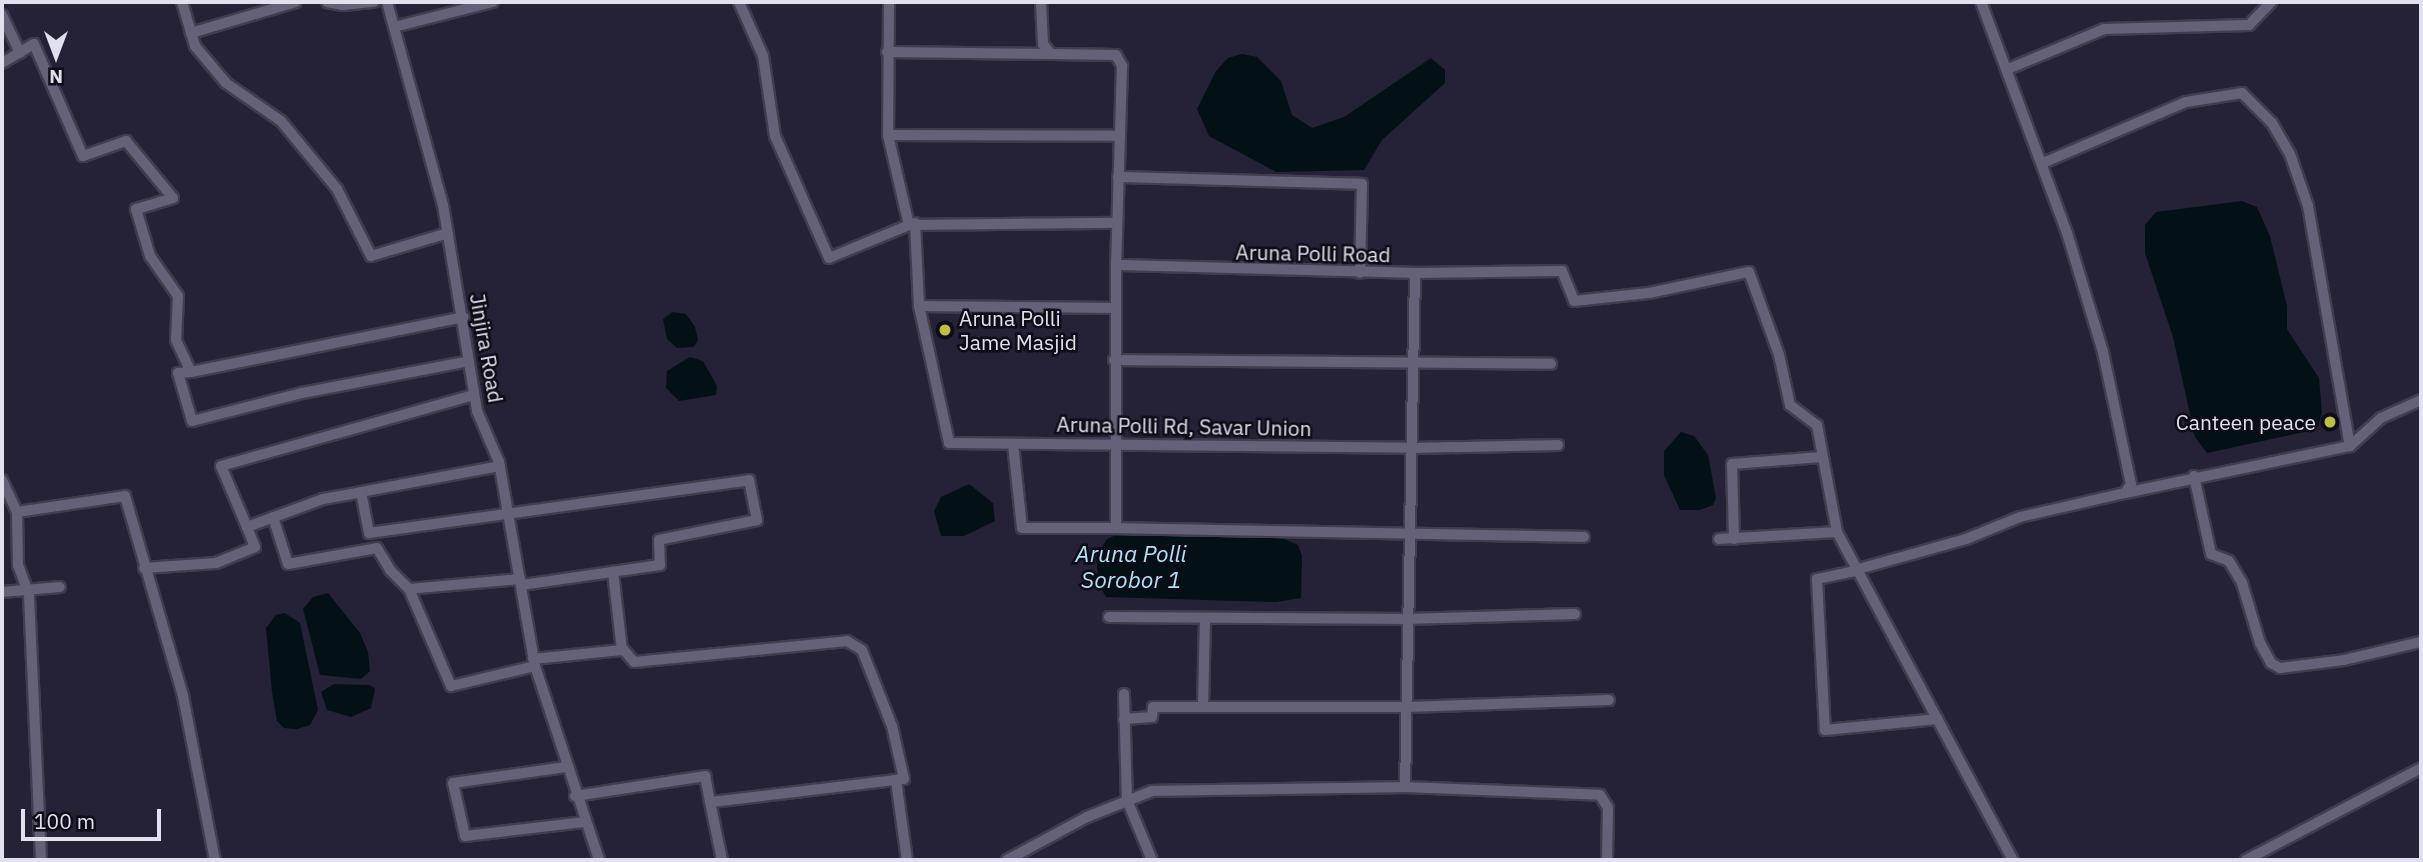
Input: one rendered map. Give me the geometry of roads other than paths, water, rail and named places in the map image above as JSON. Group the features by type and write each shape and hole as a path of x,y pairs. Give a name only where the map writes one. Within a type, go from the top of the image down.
{"street":[{"path":"182,2 195,46 226,83 281,121 337,189 371,256 448,233"},
{"path":"191,33 259,6 296,2"},
{"path":"327,2 374,2"},
{"name":"Jinjira Road","path":"387,2 448,233 474,395 500,466 534,663 575,796 599,860"},
{"path":"394,27 493,2"},
{"path":"740,2 763,56 775,136 829,258 912,224 1041,226 1115,223"},
{"path":"889,2 888,135 912,224 919,306 1115,308"},
{"path":"1041,2 1043,44 1051,54"},
{"path":"1981,2 2043,163 2103,352 2131,471 2125,493"},
{"path":"2008,69 2104,29 2249,25 2271,2"},
{"path":"2,15 20,52"},
{"path":"2,63 34,44 83,156 126,141 173,198 136,209 150,256 178,296 176,340 191,372"},
{"path":"887,52 1116,55 1122,66 1121,136 1115,223 1116,528"},
{"path":"2043,163 2186,102 2242,93 2272,123 2290,154 2308,206 2350,446"},
{"path":"888,135 1121,136"},
{"path":"1118,177 1362,184 1360,273"},
{"name":"Aruna Polli Road","path":"1116,265 1415,273 1405,787"},
{"path":"1415,273 1562,271 1574,301 1649,293 1749,271 1779,355 1790,405 1817,425 1837,533 2013,860"},
{"name":"Aruna Polli Rd, Savar Union","path":"919,306 949,443 1413,448 1558,445"},
{"path":"463,317 178,373 192,421 302,393 469,362"},
{"path":"1114,360 1551,364"},
{"path":"145,568 227,559 255,547 220,466 474,395"},
{"path":"1937,719 1825,730 1817,579 1966,540 2020,517 2194,476 2350,446 2381,418 2421,400"},
{"path":"1013,444 1022,528 1584,537"},
{"path":"1734,538 1732,464 1822,457"},
{"path":"247,527 361,492 500,466"},
{"path":"2194,476 2211,554 2229,561 2242,583 2260,643 2271,663 2280,668 2344,660 2421,642"},
{"path":"2,480 18,512 18,565 28,591 41,860"},
{"path":"361,492 369,533 749,480 757,520 659,540 660,565 521,582 409,589"},
{"path":"18,512 125,496 183,696 215,860"},
{"path":"273,517 288,564 377,548 390,570 409,589 451,686 534,663 622,648"},
{"path":"1718,539 1837,533"},
{"path":"613,572 622,648 634,662 847,641 862,650 892,726 904,779 710,802"},
{"path":"2,592 60,587"},
{"path":"1109,617 1407,619 1575,614"},
{"path":"1203,707 1205,619"},
{"path":"1124,694 1127,800 1152,860"},
{"path":"1124,719 1152,717 1153,708 1408,707 1609,700"},
{"path":"566,767 453,783 465,836 585,822"},
{"path":"2246,860 2421,768"},
{"path":"575,796 705,776 722,860"},
{"path":"896,780 907,860"},
{"path":"1007,860 1127,800 1152,791 1405,787 1600,794 1608,808 1607,860"}],"water":[{"path":"1242,54 1257,57 1281,81 1292,115 1312,128 1344,117 1431,58 1445,70 1445,83 1382,140 1364,170 1276,172 1209,136 1197,109 1216,71 1228,58"},
{"path":"2242,201 2257,207 2270,236 2287,306 2287,329 2319,378 2322,413 2318,426 2309,431 2207,453 2195,437 2173,337 2145,253 2145,225 2156,212"},
{"path":"673,312 686,314 695,327 698,340 694,347 677,348 667,339 663,319"},
{"path":"690,357 703,361 717,386 716,395 679,401 666,388 667,371"},
{"path":"1681,432 1694,436 1708,455 1716,498 1713,505 1700,510 1680,510 1664,475 1664,451"},
{"path":"969,484 993,503 995,521 964,536 941,536 934,511 941,497"},
{"name":"Aruna Polli Sorobor 1","path":"1121,533 1282,538 1298,545 1302,556 1301,598 1276,602 1106,597 1099,585 1096,557 1107,539"},
{"path":"328,593 360,633 368,652 370,671 361,679 320,675 303,609 313,597"},
{"path":"285,613 300,623 318,710 310,725 297,729 284,728 277,721 272,692 266,628 276,615"},
{"path":"334,684 370,685 375,689 371,708 351,717 327,710 321,692"}],"place":[{"name":"Aruna Polli Jame Masjid","path":"945,330"},
{"name":"Canteen peace","path":"2330,422"}]}
